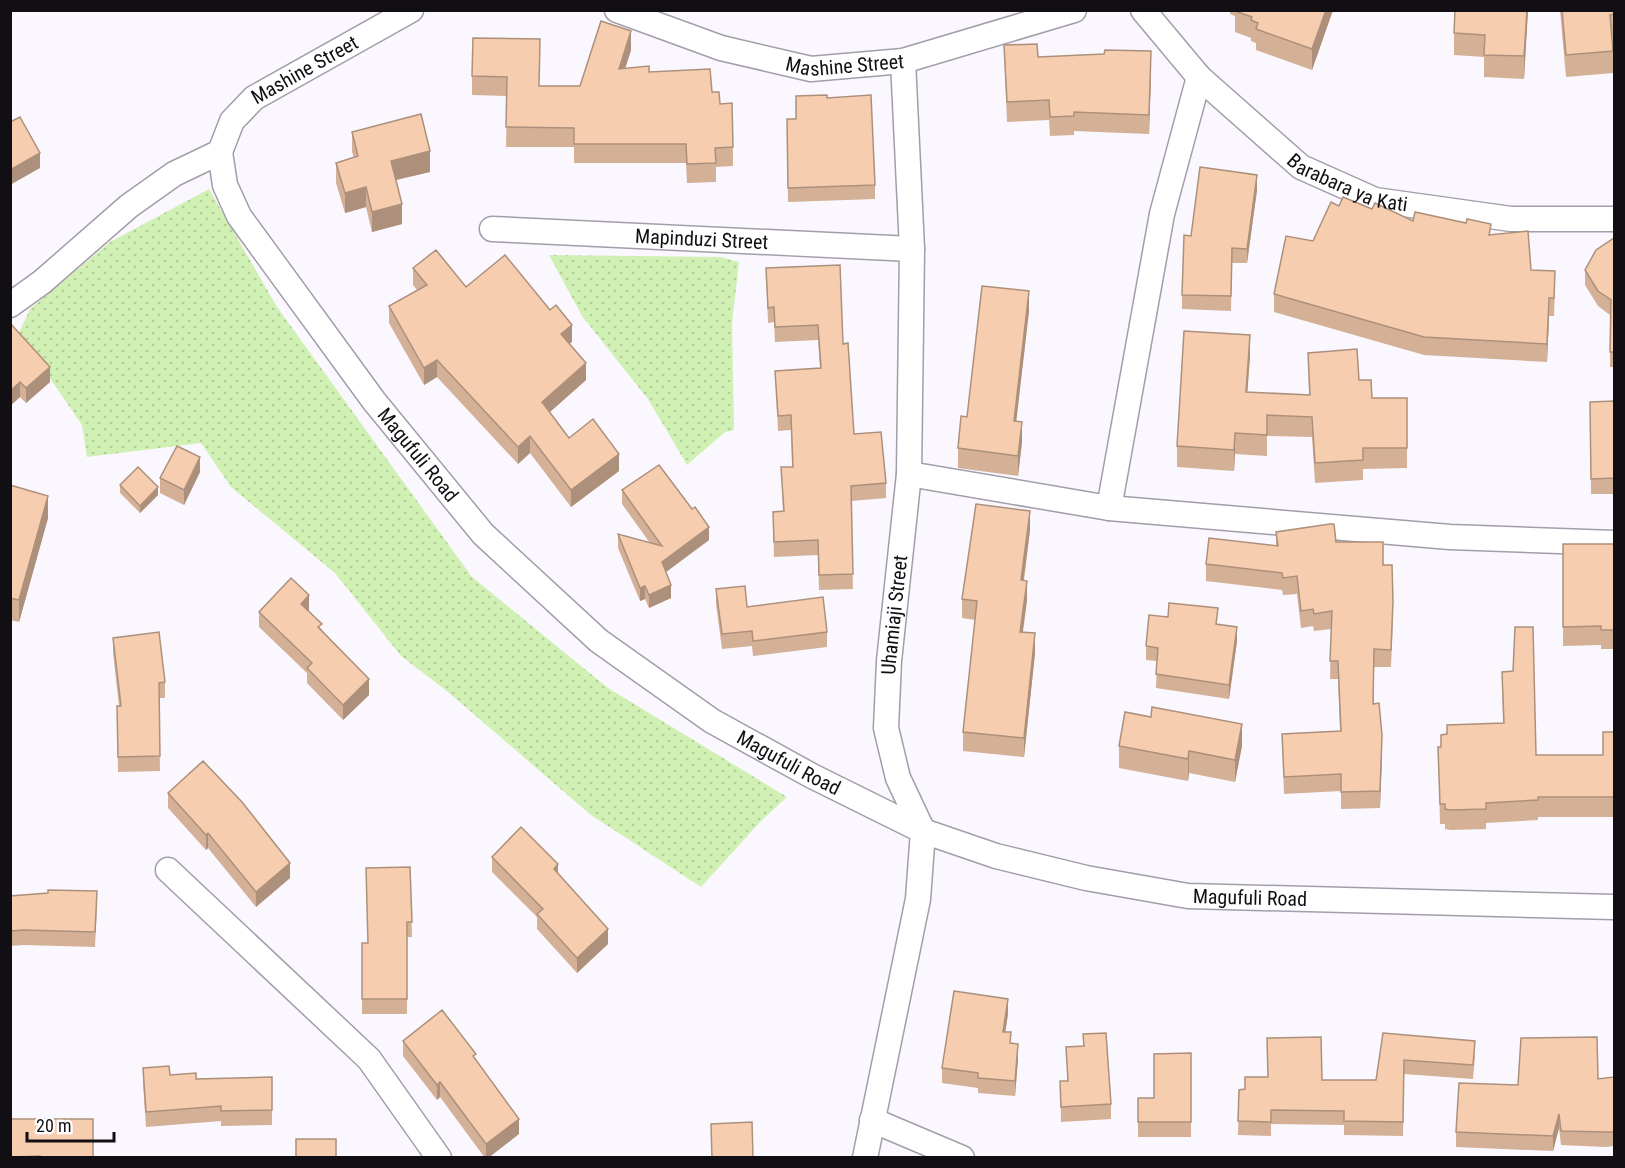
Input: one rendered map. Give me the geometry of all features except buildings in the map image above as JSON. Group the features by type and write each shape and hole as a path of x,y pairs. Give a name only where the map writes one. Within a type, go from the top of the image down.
{"street":[{"name":"Mashine Street","path":"220,153 232,121 254,98 411,10"},
{"name":"Mashine Street","path":"617,10 642,15 721,48 811,69 903,61 1074,10"},
{"name":"Barabara ya Kati","path":"1143,10 1199,76 1301,167 1375,200 1511,219 1614,219"},
{"name":"Uhamiaji Street","path":"865,1158 918,899 923,831 898,778 886,728 889,661 909,474 912,249 903,61"},
{"path":"1109,508 1162,214 1199,76"},
{"path":"10,305 42,282 129,206 174,174 220,153"},
{"name":"Magufuli Road","path":"220,153 225,185 239,216 374,401 483,534 598,641 712,721 812,776 923,831 996,856 1063,873 1188,897 1614,907"},
{"name":"Mapinduzi Street","path":"492,229 912,249"},
{"path":"909,474 1109,508 1450,537 1614,543"},
{"path":"168,870 369,1059 439,1158"},
{"path":"872,1120 962,1158"}],"green space":[{"path":"209,189 277,307 472,577 608,688 787,797 761,821 701,887 591,815 448,692 401,656 335,573 231,487 201,443 87,457 82,425 19,333 30,309 110,242"},
{"path":"549,255 721,257 739,262 732,323 734,430 725,432 687,465 648,399 582,316"}]}
